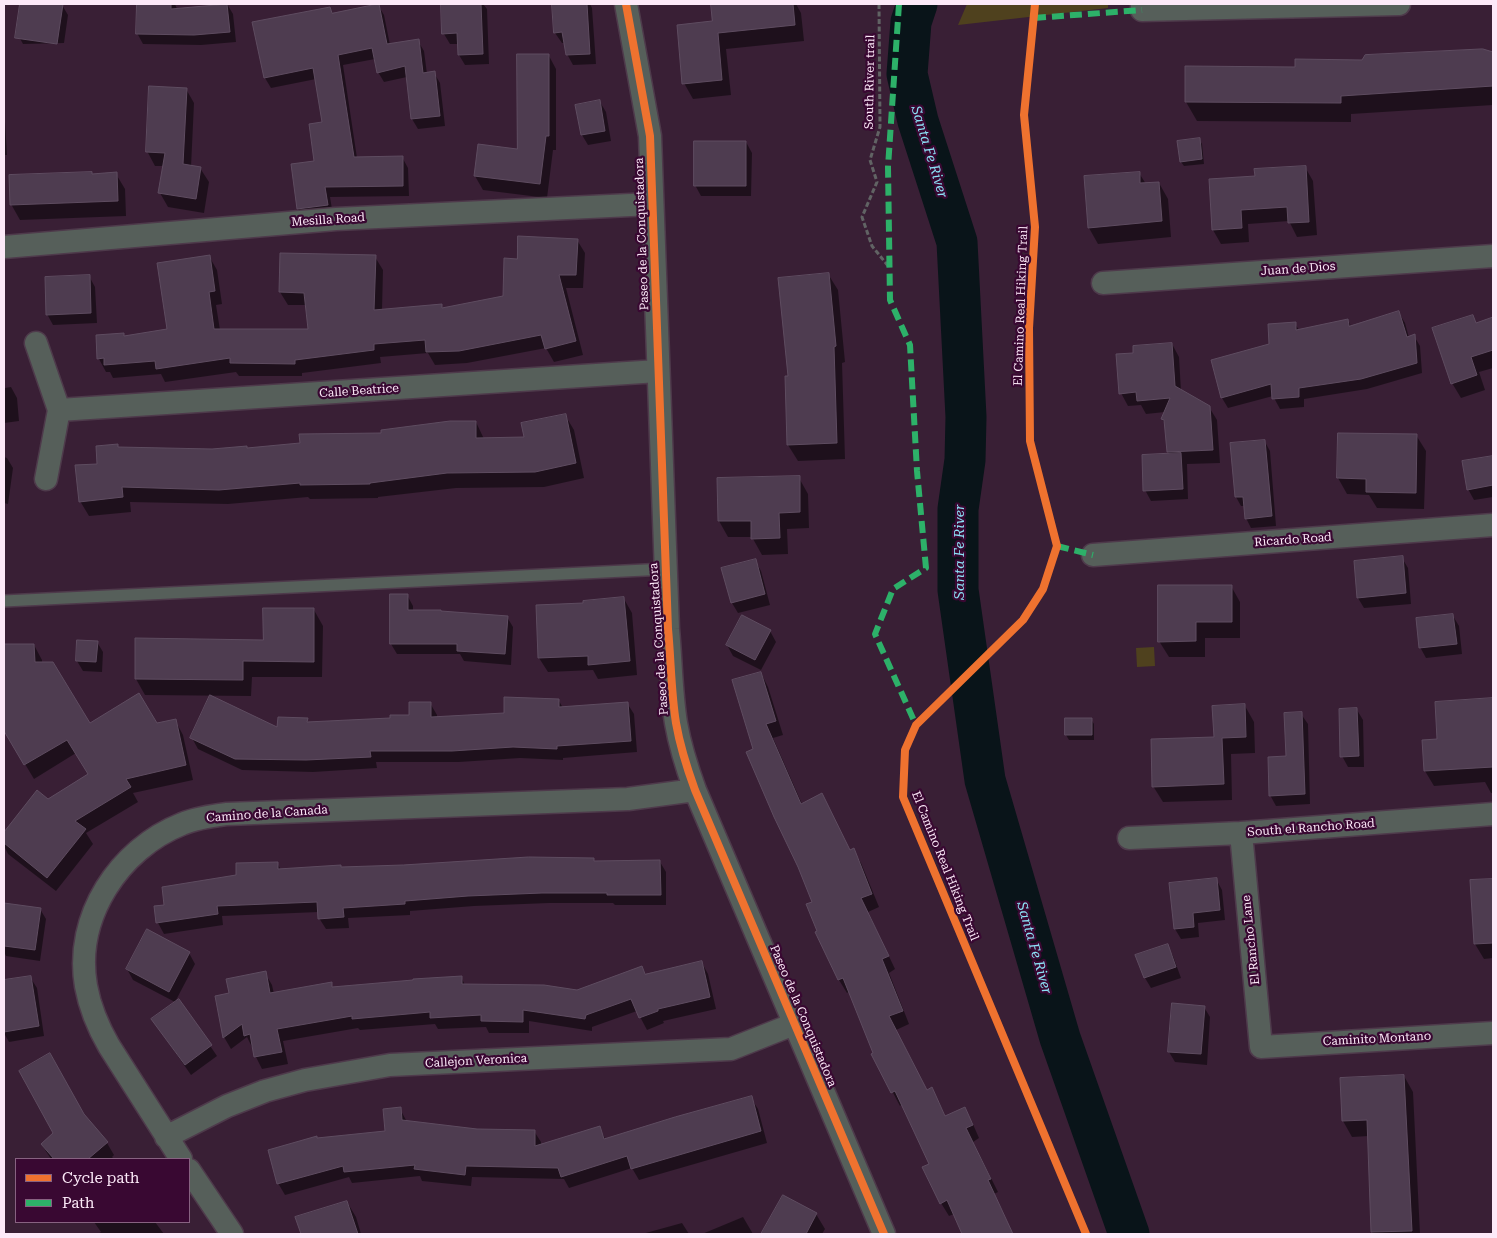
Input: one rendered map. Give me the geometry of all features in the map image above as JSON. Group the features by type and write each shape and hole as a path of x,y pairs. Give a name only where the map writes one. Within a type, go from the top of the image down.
{"street":[{"name":"Paseo de la Conquistadora","path":"626,4 650,136 668,629 676,721 681,747 695,790 884,1234"},
{"path":"1142,7 1399,4"},
{"name":"Mesilla Road","path":"4,248 336,218 652,204"},
{"name":"Juan de Dios","path":"1103,282 1493,256"},
{"path":"36,343 59,410 46,479"},
{"name":"Calle Beatrice","path":"59,410 658,371"},
{"name":"Ricardo Road","path":"1093,555 1493,525"},
{"name":"Camino de la Canada","path":"180,1158 99,1028 89,1000 86,984 84,961 86,939 91,919 111,879 143,846 183,824 227,814 628,799 695,790"},
{"name":"South el Rancho Road","path":"1130,838 1241,833 1493,814"},
{"name":"El Rancho Lane","path":"1241,833 1261,1047"},
{"name":"Callejon Veronica","path":"166,1137 227,1106 265,1091 305,1080 381,1066 731,1049 794,1024"},
{"name":"Caminito Montano","path":"1261,1047 1493,1033"},
{"path":"190,1171 232,1234"}],"lane":[{"path":"4,601 666,569"}],"shaded area":[{"path":"967,4 1108,4 1108,8 958,25"},
{"path":"1154,647 1155,666 1137,667 1136,648"}],"building":[{"path":"20,4 63,4 57,44 15,38"},
{"path":"137,4 171,4 171,9 227,4 230,32 194,35 136,34"},
{"path":"379,4 387,44 419,39 423,73 435,71 440,116 411,119 405,66 377,73 372,48 338,55 354,157 403,156 403,186 325,187 328,205 297,209 291,164 314,161 309,124 322,122 313,68 264,78 252,22 330,7 332,13"},
{"path":"441,4 481,4 483,54 458,55 457,33 442,34"},
{"path":"552,4 587,4 590,54 566,55 562,32 554,33"},
{"path":"711,4 793,4 795,25 718,33 722,80 682,84 677,25 712,21"},
{"path":"1483,49 1493,52 1493,86 1341,96 1341,103 1185,102 1185,66 1295,67 1295,59 1362,60 1365,55"},
{"path":"517,54 549,54 549,136 546,136 540,184 474,176 478,144 517,149"},
{"path":"149,86 187,88 183,164 201,167 196,199 158,193 165,153 146,152"},
{"path":"600,100 605,131 581,135 575,105"},
{"path":"1200,138 1202,159 1180,162 1177,141"},
{"path":"694,141 746,141 746,186 694,186"},
{"path":"1306,166 1309,222 1288,223 1287,207 1241,210 1242,228 1212,230 1209,179 1255,176 1254,169"},
{"path":"92,172 92,174 117,172 118,201 10,205 9,175"},
{"path":"1140,172 1140,183 1159,182 1162,221 1088,228 1084,176"},
{"path":"518,236 578,239 576,275 559,275 576,341 545,349 541,335 459,351 426,352 425,340 374,344 374,350 295,360 295,364 230,363 230,358 156,369 155,361 104,365 104,358 97,359 96,335 124,333 124,336 167,329 157,263 210,255 215,291 209,292 214,329 308,329 304,293 279,292 280,253 376,255 374,310 442,304 442,308 503,296 504,258 517,259"},
{"path":"829,273 836,346 834,347 837,443 787,445 785,376 788,376 778,278"},
{"path":"90,275 91,313 46,315 45,277"},
{"path":"1399,311 1407,337 1415,334 1417,363 1361,379 1299,388 1299,397 1272,399 1271,384 1221,398 1211,360 1269,344 1268,324 1296,322 1296,330 1348,319 1349,326"},
{"path":"1473,315 1476,323 1493,317 1493,350 1471,357 1477,375 1451,384 1432,328"},
{"path":"1172,343 1175,386 1210,406 1213,450 1167,452 1164,420 1161,419 1170,398 1137,401 1136,392 1119,394 1116,354 1133,353 1133,346"},
{"path":"566,414 576,463 535,472 447,473 370,484 300,485 300,483 219,490 122,487 123,497 79,502 75,465 97,464 96,446 118,444 118,447 212,449 247,446 247,448 300,443 299,434 381,433 381,430 450,421 476,421 476,438 524,437 521,423"},
{"path":"1338,433 1417,434 1416,493 1366,492 1366,479 1337,478"},
{"path":"1265,440 1272,516 1245,519 1243,497 1235,497 1230,443"},
{"path":"1181,453 1183,489 1143,491 1142,455"},
{"path":"1493,456 1493,485 1467,490 1462,461"},
{"path":"800,476 800,512 779,513 780,538 751,539 751,521 718,521 717,478"},
{"path":"1403,556 1406,593 1357,598 1354,561"},
{"path":"756,559 765,594 731,603 721,568"},
{"path":"1158,585 1232,585 1232,622 1196,622 1196,641 1158,642"},
{"path":"390,594 408,594 408,610 441,610 508,616 505,654 457,651 457,644 390,644"},
{"path":"624,597 630,661 588,665 588,656 538,658 536,605 583,603 583,601"},
{"path":"263,608 314,608 314,662 243,661 243,680 135,679 135,638 263,640"},
{"path":"1453,614 1457,644 1419,648 1416,618"},
{"path":"742,615 771,630 755,660 726,645"},
{"path":"77,640 98,641 96,662 76,661"},
{"path":"4,644 34,644 35,662 53,662 90,723 139,693 157,723 176,719 186,765 126,779 131,787 75,821 86,829 47,878 4,843 4,832 37,790 48,799 88,774 67,740 24,765 4,731"},
{"path":"761,672 776,721 766,724 801,804 822,793 850,850 854,848 872,894 861,898 889,956 882,959 903,1011 889,1016 927,1090 932,1087 945,1116 965,1107 973,1125 966,1128 991,1179 988,1180 1013,1234 962,1234 947,1200 940,1204 922,1167 929,1164 895,1091 891,1093 871,1054 873,1053 843,978 838,980 815,932 817,931 806,904 812,902 746,752 753,749 732,680"},
{"path":"210,695 277,727 278,717 308,718 307,722 390,718 390,715 409,715 409,702 431,702 431,717 504,713 504,697 559,699 559,707 628,702 631,741 557,746 557,749 513,747 452,751 370,751 371,757 306,760 235,759 190,738"},
{"path":"1493,698 1493,767 1424,771 1422,740 1437,739 1435,702"},
{"path":"1245,704 1246,737 1222,738 1224,784 1152,787 1151,739 1214,737 1212,706"},
{"path":"1357,708 1359,756 1340,757 1339,709"},
{"path":"1302,712 1305,794 1269,796 1268,757 1286,756 1284,713"},
{"path":"1065,718 1092,718 1092,735 1065,735"},
{"path":"529,857 594,858 594,861 660,860 661,895 542,893 468,896 405,901 405,904 343,908 344,917 318,919 317,902 217,906 218,914 156,923 154,906 164,905 162,887 236,875 236,863 278,862 278,869 341,865 341,867 403,865"},
{"path":"1217,878 1220,910 1193,913 1194,927 1174,929 1169,883"},
{"path":"1493,879 1493,943 1474,944 1470,880"},
{"path":"4,903 41,908 35,950 4,946"},
{"path":"147,929 190,952 169,992 126,969"},
{"path":"1168,944 1176,967 1144,978 1135,955"},
{"path":"702,961 710,997 658,1009 658,1011 639,1018 631,999 586,1015 585,1019 523,1010 523,1022 481,1021 481,1015 430,1018 430,1012 352,1019 352,1016 277,1029 282,1052 254,1057 250,1034 244,1036 242,1024 223,1038 215,996 229,993 226,979 266,971 270,993 332,982 332,987 462,976 462,984 544,985 577,990 642,966 645,974"},
{"path":"31,976 39,1026 4,1032 4,980"},
{"path":"179,999 212,1045 185,1065 151,1019"},
{"path":"1172,1003 1205,1006 1201,1054 1168,1052"},
{"path":"50,1053 84,1114 108,1142 89,1158 53,1158 41,1144 53,1133 19,1071"},
{"path":"1404,1075 1412,1231 1371,1232 1367,1120 1342,1121 1340,1078"},
{"path":"752,1096 761,1131 631,1169 627,1156 561,1177 558,1168 466,1166 465,1175 414,1169 415,1165 344,1172 343,1166 277,1184 268,1150 317,1136 317,1138 385,1131 383,1109 401,1107 402,1120 477,1129 535,1130 535,1146 600,1126 604,1139"},
{"path":"783,1195 817,1213 806,1234 761,1234"},
{"path":"347,1201 358,1234 301,1234 295,1217"}],"waterway":[{"name":"Santa Fe River","path":"917,4 911,22 907,74 918,121 957,242 966,417 965,460 958,509 958,590 985,780 1060,1038 1129,1234"}],"marked path":[{"path":"899,4 888,167 890,300 910,345 917,471 926,568 893,589 875,634 916,725"},
{"path":"1034,18 1142,10"},
{"path":"1057,546 1093,555"}],"cycle path":[{"path":"626,4 650,136 668,629 676,723 684,757 695,790 884,1234"},
{"name":"El Camino Real Hiking Trail","path":"1035,4 1024,115 1035,227 1029,328 1030,441 1057,546 1043,589 1023,620 916,725 905,750 903,797 1086,1234"}]}
